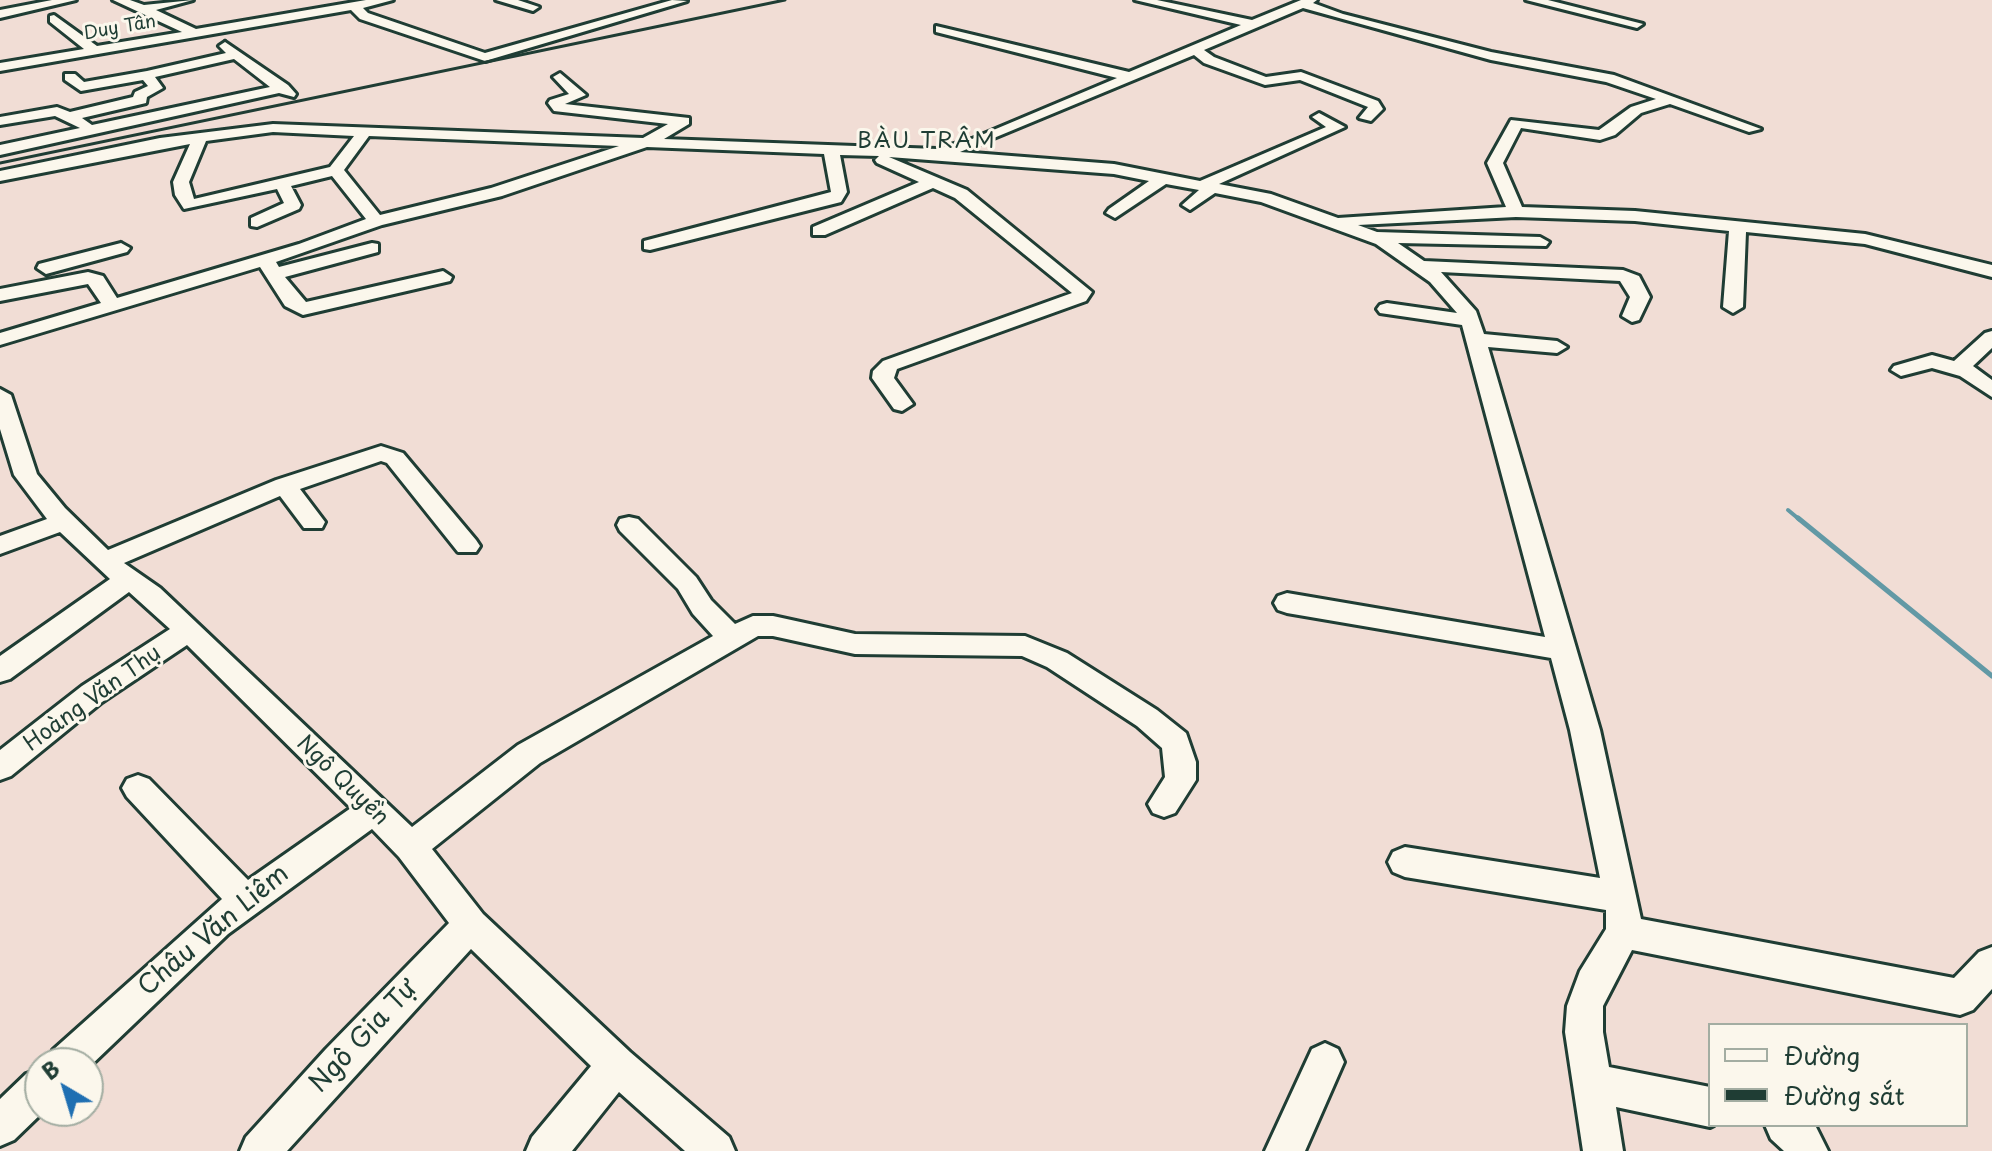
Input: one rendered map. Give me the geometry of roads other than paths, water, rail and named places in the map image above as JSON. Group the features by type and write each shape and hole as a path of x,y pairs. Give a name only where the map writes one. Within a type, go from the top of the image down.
{"street":[{"path":"0,14 70,0"},
{"path":"0,150 289,94 200,32 119,0"},
{"path":"143,9 187,0"},
{"name":"Duy Tân","path":"0,62 95,51 387,0"},
{"path":"502,0 533,7"},
{"path":"354,6 364,16 485,57 613,23 678,3 679,0"},
{"path":"1141,0 1252,24"},
{"path":"1532,0 1637,24"},
{"path":"938,154 977,142 1307,2 1339,17 1491,56 1609,78 1754,129"},
{"path":"1223,3 1273,15"},
{"path":"364,16 358,21 383,30"},
{"path":"54,19 95,51"},
{"path":"940,29 1127,76"},
{"path":"165,39 177,55"},
{"path":"1195,49 1209,60 1265,81 1301,76 1375,105 1376,109 1366,118"},
{"path":"70,77 75,85 81,87 236,55"},
{"path":"71,116 141,100 140,95 156,88 147,75"},
{"path":"270,267 376,221 496,192 647,142 684,121 559,108 555,103 579,95 560,77"},
{"path":"1516,212 1495,163 1516,123 1600,135 1610,132 1636,110 1671,99"},
{"path":"0,121 57,111 82,121 89,131"},
{"path":"1202,192 1338,127 1319,117"},
{"path":"0,176 201,136 273,128 938,154 1104,176 1165,177 1202,192 1329,221 1375,237 1422,266 1454,296 1475,331 1585,730 1620,897 1623,932 1593,983 1585,1006 1584,1032 1603,1151"},
{"path":"201,136 181,182 183,195 190,205 336,170 365,131"},
{"path":"650,245 835,198 839,192 831,150"},
{"path":"873,152 888,164 935,181 972,202 1083,292 1079,297 890,365 883,371 883,378 902,404"},
{"path":"336,170 376,221"},
{"path":"1115,213 1165,177"},
{"path":"819,231 935,181"},
{"path":"257,222 293,205 281,182"},
{"path":"1329,221 1516,212 1635,216 1879,242 1992,271"},
{"path":"1733,307 1738,225"},
{"path":"1375,237 1540,242"},
{"path":"0,279 121,248"},
{"path":"0,339 112,305 270,267 372,248"},
{"path":"1422,266 1623,276 1632,280 1640,297 1632,316"},
{"path":"270,267 292,302 303,309 443,277"},
{"path":"0,295 88,278 96,280 112,305"},
{"path":"1387,309 1557,347"},
{"path":"1962,370 1964,361 1992,337"},
{"path":"1901,370 1932,361 1962,370 1992,391"},
{"name":"Ngô Quyền","path":"0,395 6,440 33,489 116,571 166,607 187,631 411,847 471,925 617,1065 715,1151"},
{"path":"0,671 116,571 284,485 372,454 388,453 467,546"},
{"path":"284,485 313,522"},
{"path":"0,545 66,521"},
{"path":"629,525 687,583 702,607 732,638"},
{"path":"1287,603 1562,650"},
{"path":"411,847 529,754 753,626 773,626 855,644 1008,645 1041,652 1147,718 1175,742 1181,762 1180,780 1164,804"},
{"name":"Hoàng Văn Thụ","path":"0,767 92,694 187,631"},
{"path":"138,788 245,900"},
{"name":"Châu Văn Liêm","path":"83,1047 189,946 245,900 372,811"},
{"path":"1405,862 1620,897"},
{"name":"Ngô Gia Tự","path":"260,1151 339,1062 471,925"},
{"path":"1623,932 1960,997 1992,964"},
{"path":"1285,1151 1325,1062"},
{"path":"546,1151 617,1065"},
{"path":"1592,1083 1708,1107"},
{"path":"0,1126 24,1103"},
{"path":"1787,1127 1805,1143 1808,1151"}],"waterway":[{"path":"1788,510 1800,520"},
{"path":"1798,518 1992,676"}],"railway":[{"path":"0,163 785,0"}],"district":[{"name":"BÀU TRÂM","path":"927,142"}]}
